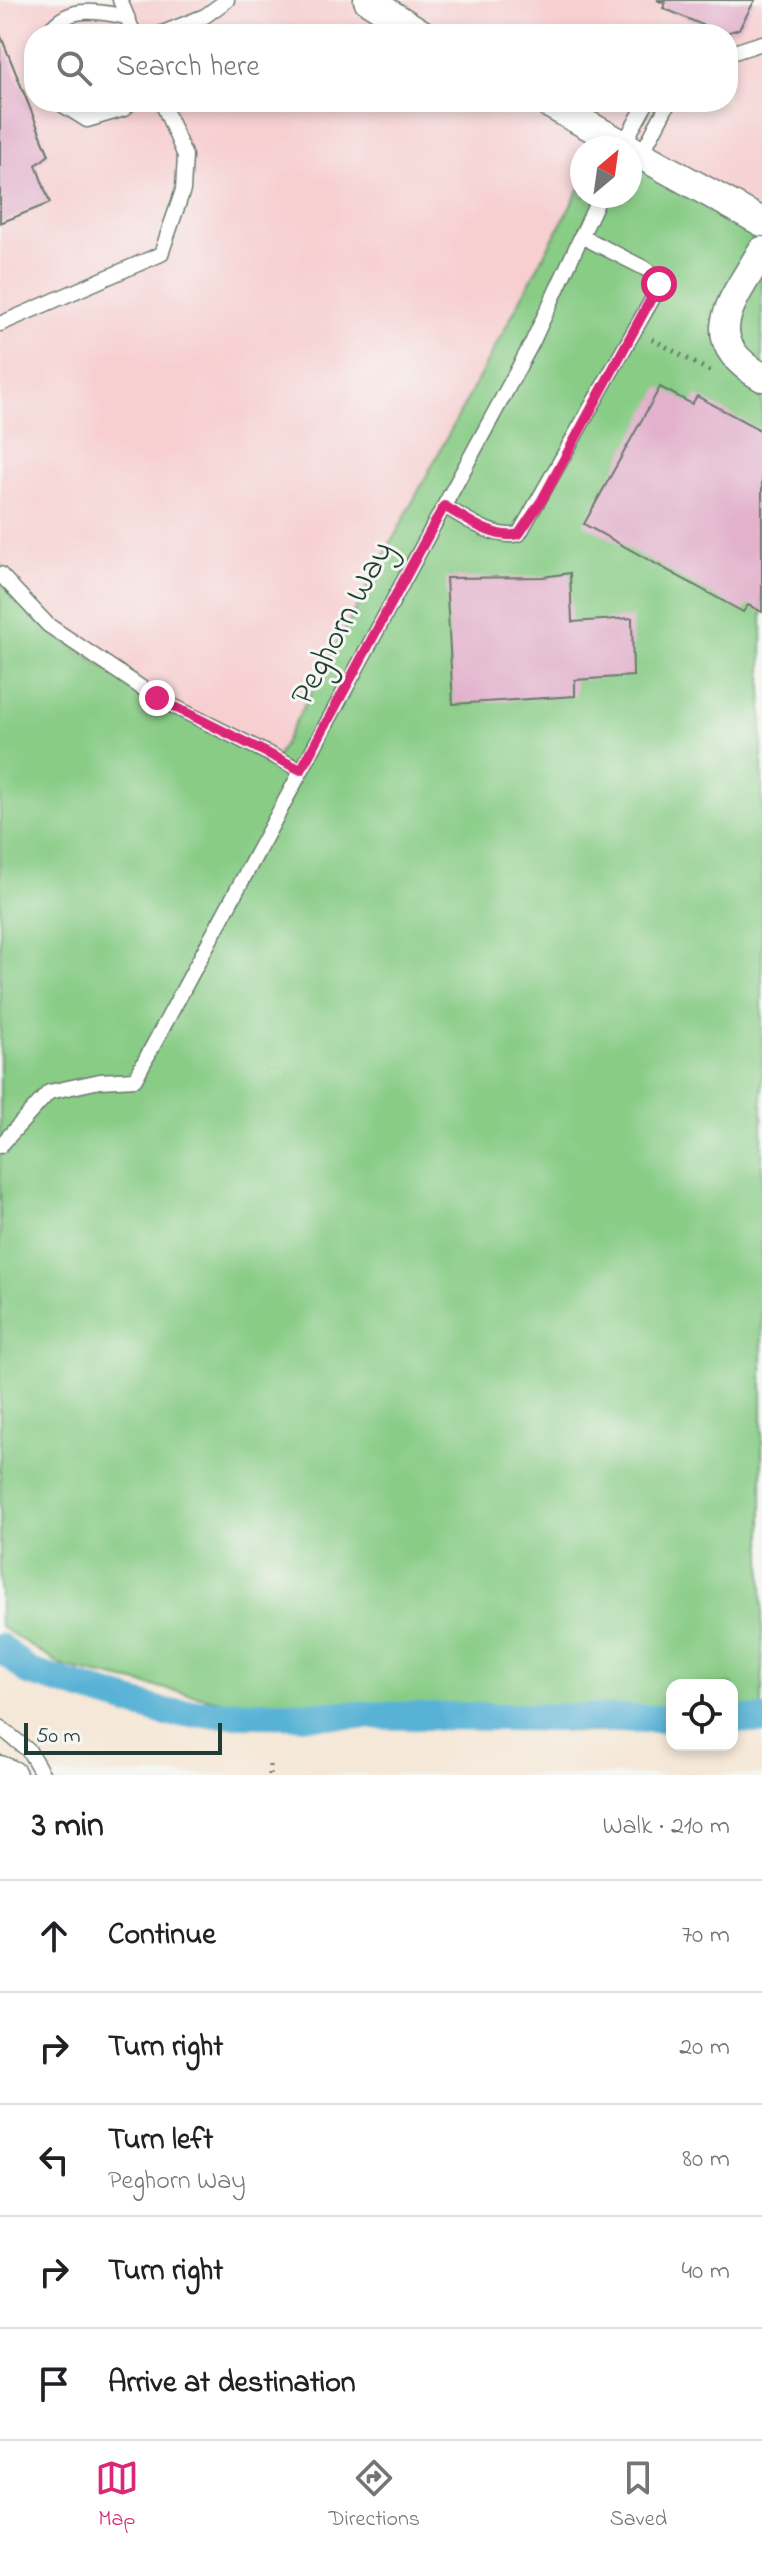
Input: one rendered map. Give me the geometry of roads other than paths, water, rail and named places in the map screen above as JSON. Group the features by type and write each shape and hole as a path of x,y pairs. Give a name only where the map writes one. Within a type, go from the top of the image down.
{"street":[{"path":"368,0 406,24"},
{"path":"564,112 607,136"},
{"path":"642,155 762,222"},
{"path":"762,251 727,312 724,332 728,351 762,377"},
{"path":"0,1770 12,1775"}],"lane":[{"path":"120,0 130,24"},
{"path":"185,24 205,16 227,0"},
{"path":"56,24 66,14 88,9 127,17"},
{"path":"738,51 762,43"},
{"path":"74,112 87,120 114,112"},
{"path":"0,324 161,254 183,190 185,156 166,112"},
{"path":"634,136 643,112"},
{"path":"639,136 660,112"},
{"name":"Peghorn Way","path":"0,1146 49,1092 100,1081 135,1079 532,343 594,208"},
{"path":"444,506 493,532 508,537 519,534 654,296 659,284 648,270 581,236"},
{"path":"0,574 48,625 157,698 301,770"},
{"path":"0,1727 29,1751 43,1775"}],"waterway":[{"path":"0,1647 29,1672 166,1713 666,1719"},
{"path":"738,1719 762,1720"}]}
